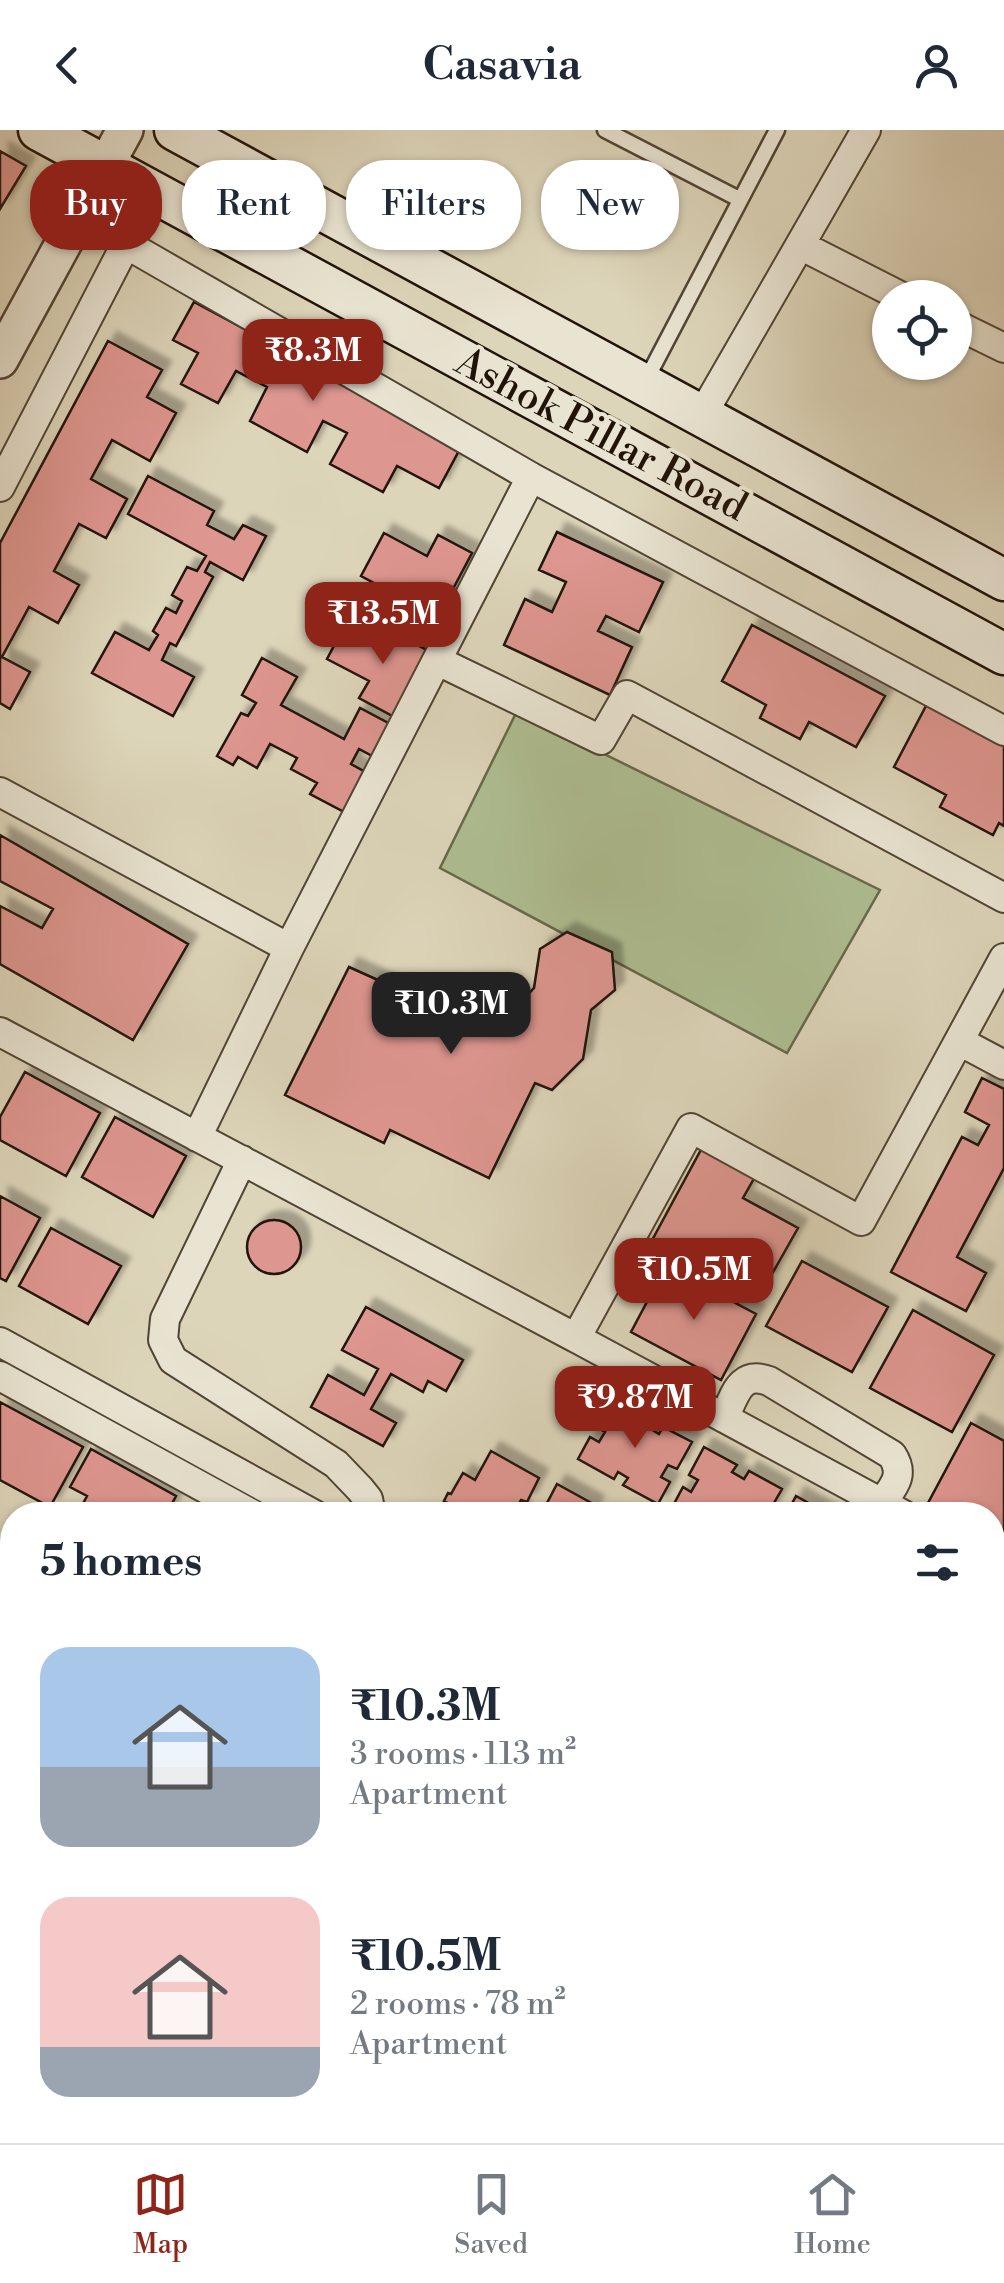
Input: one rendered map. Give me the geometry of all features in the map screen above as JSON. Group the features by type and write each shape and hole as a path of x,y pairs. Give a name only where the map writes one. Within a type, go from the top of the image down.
{"main road":[{"name":"Ashok Pillar Road","path":"38,130 92,160"},
{"name":"Ashok Pillar Road","path":"175,130 1004,580"},
{"name":"Ashok Pillar Road","path":"162,198 1004,654"}],"street":[{"path":"109,160 124,130"},
{"path":"702,415 866,130"},
{"path":"0,487 126,244 531,477 1004,731"},
{"path":"800,245 872,282"},
{"path":"0,360 60,250"},
{"path":"972,332 1004,348"},
{"path":"197,1137 289,948 531,477"},
{"path":"438,662 602,740 627,695 1004,898"},
{"path":"0,792 289,948"},
{"path":"576,1338 690,1128 861,1220 1004,958"},
{"path":"0,1032 880,1502"},
{"path":"959,1042 1004,1065"},
{"path":"242,1160 164,1319 164,1340 174,1360 336,1464 368,1502"},
{"path":"0,1342 292,1502"},
{"path":"0,1376 210,1502"},
{"path":"724,1418 738,1387 757,1377 769,1381 892,1455 900,1471 894,1502"},
{"path":"219,1502 234,1470"}],"lane":[{"path":"605,130 739,200"},
{"path":"644,384 777,130"}],"green space":[{"path":"517,711 880,890 787,1053 440,868"}],"building":[{"path":"0,151 26,166 0,209"},
{"path":"194,302 462,445 439,488 397,466 383,492 330,464 347,433 323,421 307,452 250,421 267,387 236,371 218,403 181,384 198,353 173,340"},
{"path":"108,341 162,370 147,397 176,413 150,461 112,440 91,479 127,499 106,538 79,524 54,571 79,585 58,623 29,607 2,657 30,672 10,709 0,703 0,543"},
{"path":"148,476 214,511 207,525 234,539 243,525 266,536 243,580 210,562 205,572 213,577 176,646 170,643 162,660 194,677 173,716 92,673 115,632 149,650 158,635 153,631 166,608 176,613 182,601 172,595 187,567 197,571 206,556 128,514"},
{"path":"557,532 663,582 639,632 606,616 598,631 632,647 610,695 504,645 525,599 552,612 566,582 539,570"},
{"path":"384,533 427,556 438,535 472,553 428,636 397,619 407,601 361,576"},
{"path":"346,623 385,643 391,631 436,655 400,720 359,698 369,681 327,659"},
{"path":"752,625 885,696 856,747 809,722 800,739 760,718 766,705 722,681"},
{"path":"262,658 297,677 281,705 344,739 360,708 394,726 376,758 359,749 351,764 369,774 348,814 310,794 317,783 291,769 297,758 270,744 257,768 238,757 233,765 217,756 241,713 248,716 256,703 242,695"},
{"path":"927,704 1004,745 1004,826 999,823 993,835 940,807 946,795 894,767"},
{"path":"0,835 188,944 133,1040 0,964 0,906 42,928 53,909 0,881"},
{"path":"567,932 612,952 615,990 591,1010 583,1059 552,1090 535,1083 489,1178 390,1130 384,1143 285,1095 349,967 493,1032 534,988 540,949"},
{"path":"25,1072 100,1113 66,1176 0,1140 0,1117"},
{"path":"982,1078 1004,1089 1004,1168 957,1257 986,1273 966,1311 891,1272 962,1137 978,1145 989,1125 965,1112"},
{"path":"115,1117 186,1156 153,1217 82,1177"},
{"path":"703,1146 756,1175 743,1198 798,1228 768,1281 710,1249 699,1270 650,1244"},
{"path":"0,1196 40,1218 6,1281 0,1278"},
{"path":"274,1220 293,1228 301,1247 293,1266 274,1274 255,1266 247,1247 255,1228"},
{"path":"51,1228 121,1266 88,1324 19,1286"},
{"path":"802,1261 888,1307 852,1372 766,1326"},
{"path":"666,1266 756,1314 721,1380 631,1332"},
{"path":"366,1307 463,1360 446,1391 428,1381 423,1392 391,1374 371,1409 396,1423 383,1446 311,1407 328,1375 364,1395 378,1369 342,1350"},
{"path":"913,1310 994,1355 952,1432 870,1388"},
{"path":"613,1398 650,1418 646,1426 659,1434 663,1427 692,1442 677,1469 668,1465 661,1477 670,1482 659,1502 623,1485 628,1478 618,1472 614,1479 578,1459 590,1437 599,1442 605,1432 596,1427"},
{"path":"0,1402 83,1447 53,1502 41,1502 0,1480"},
{"path":"971,1423 1004,1441 1004,1502 929,1502"},
{"path":"704,1447 737,1465 732,1472 744,1479 749,1471 782,1489 774,1502 675,1502 683,1487 691,1492 698,1480 689,1475"},
{"path":"91,1449 176,1496 173,1502 84,1502 87,1496 70,1487"},
{"path":"491,1451 539,1478 527,1502 444,1501 463,1473 475,1480"},
{"path":"557,1484 590,1502 548,1502"}]}
